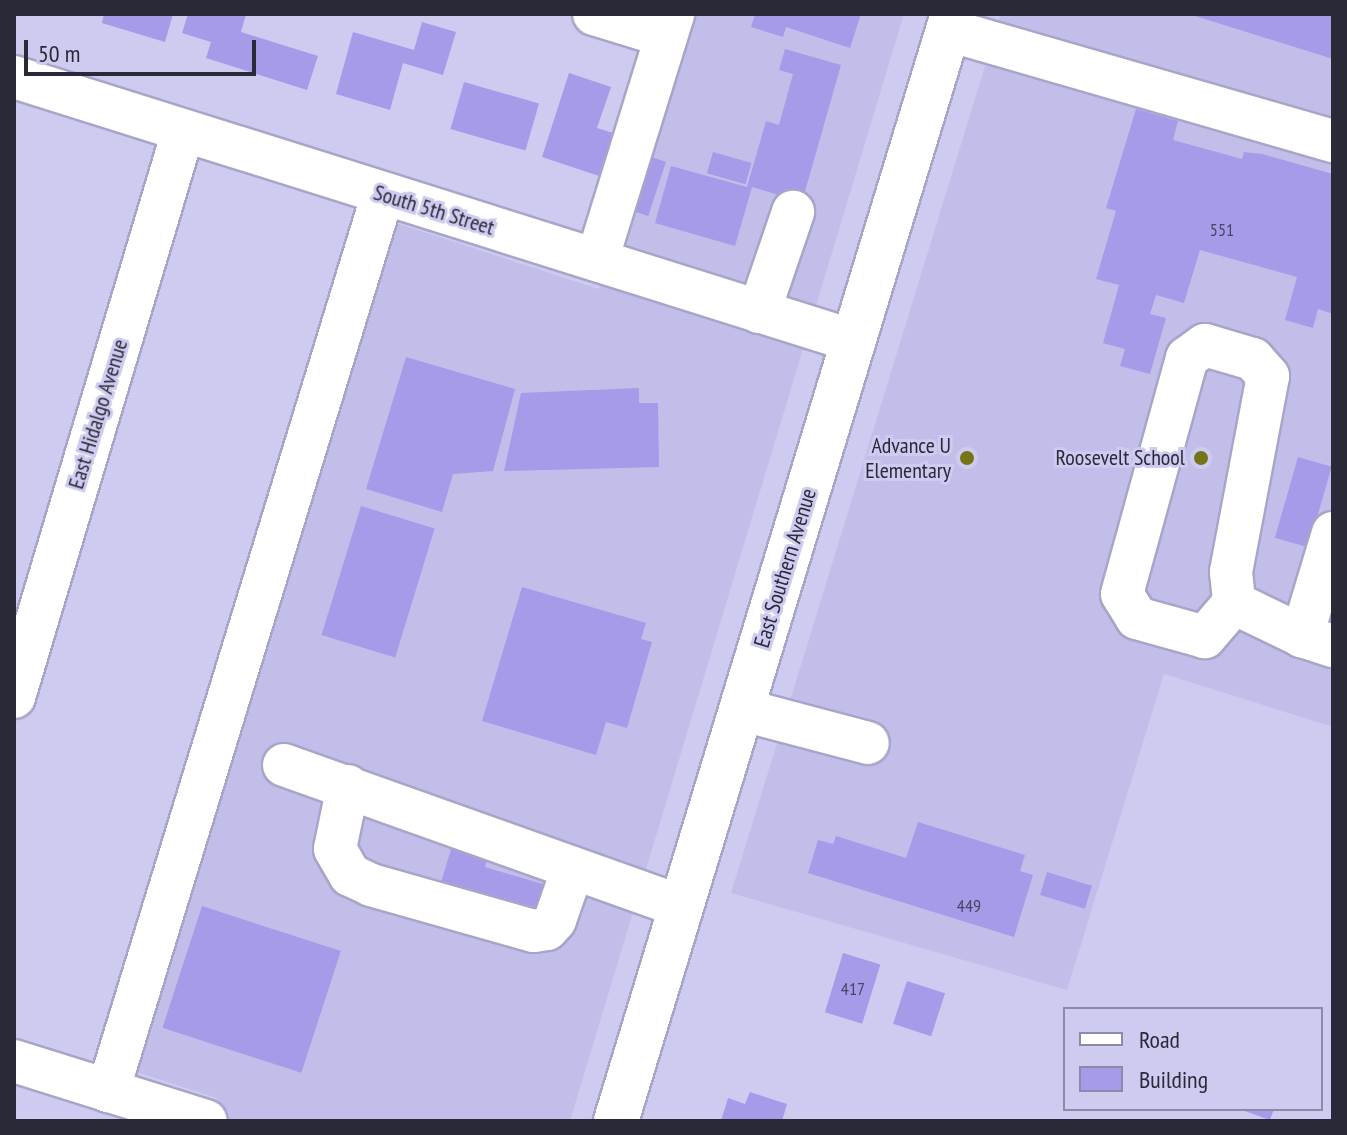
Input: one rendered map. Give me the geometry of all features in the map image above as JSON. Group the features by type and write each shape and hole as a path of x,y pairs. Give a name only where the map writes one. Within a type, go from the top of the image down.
{"main road":[{"name":"East Southern Avenue","path":"616,1121 950,22"}],"street":[{"path":"594,14 670,25 597,260"},
{"path":"950,22 1333,141"},
{"name":"South 5th Street","path":"14,77 854,341"},
{"name":"East Hidalgo Avenue","path":"14,697 183,132"},
{"path":"108,1091 383,194"},
{"path":"759,312 793,212"},
{"path":"1205,345 1253,359 1268,376 1231,572 1234,603 1205,637 1137,618 1122,594 1187,358 1205,345"},
{"path":"1234,603 1318,641 1333,533"},
{"path":"743,710 868,743"},
{"path":"284,765 681,906"},
{"path":"348,786 335,849 350,875 371,885 534,931 547,929 555,920 573,868"},
{"path":"14,1061 206,1121"}],"shaded area":[{"path":"691,14 904,14 570,1121 210,1121 217,1098 127,1069 387,220 599,289"},
{"path":"1001,14 1333,14 1333,727 1164,674 1067,990 731,893"}],"building":[{"path":"104,14 173,14 165,42 102,23"},
{"path":"188,14 246,14 241,32 318,56 307,90 206,58 211,42 182,33"},
{"path":"755,14 861,14 850,48 786,27 783,37 751,27"},
{"path":"1333,14 1333,59 1192,15"},
{"path":"422,22 456,32 443,75 403,63 390,110 336,94 353,32 414,50"},
{"path":"785,49 841,65 802,202 752,187 735,246 655,223 671,166 747,187 766,121 779,125 793,74 779,70"},
{"path":"569,73 611,87 597,128 616,134 602,177 542,157"},
{"path":"464,82 539,103 525,151 450,129"},
{"path":"1136,109 1178,121 1173,140 1242,159 1244,152 1262,154 1333,174 1333,314 1318,309 1313,328 1285,320 1297,277 1200,250 1184,303 1156,295 1150,314 1166,318 1150,374 1120,366 1125,349 1103,343 1119,285 1096,279 1116,211 1106,208"},
{"path":"713,152 751,163 745,184 707,173"},
{"path":"645,155 666,162 648,216 627,209"},
{"path":"406,357 515,389 493,471 453,474 442,512 366,489"},
{"path":"639,388 639,403 658,403 659,467 504,471 521,393"},
{"path":"1298,457 1332,467 1308,547 1275,538"},
{"path":"361,506 435,529 395,658 322,635"},
{"path":"522,587 646,623 641,639 652,642 627,728 606,722 596,755 482,721"},
{"path":"918,822 1025,855 1020,871 1033,875 1014,937 808,873 818,840 833,844 836,836 906,858"},
{"path":"452,846 488,857 485,867 546,885 535,921 438,892"},
{"path":"1047,872 1092,886 1085,909 1040,895"},
{"path":"202,906 341,951 301,1073 162,1028"},
{"path":"843,953 880,964 862,1024 825,1012"},
{"path":"907,981 945,993 931,1036 893,1024"},
{"path":"750,1092 787,1104 782,1121 721,1121 728,1098 745,1104"},
{"path":"1245,1111 1273,1111 1270,1120"}],"place":[{"name":"Advance U Elementary","path":"967,458"},
{"name":"Roosevelt School","path":"1201,458"}]}
